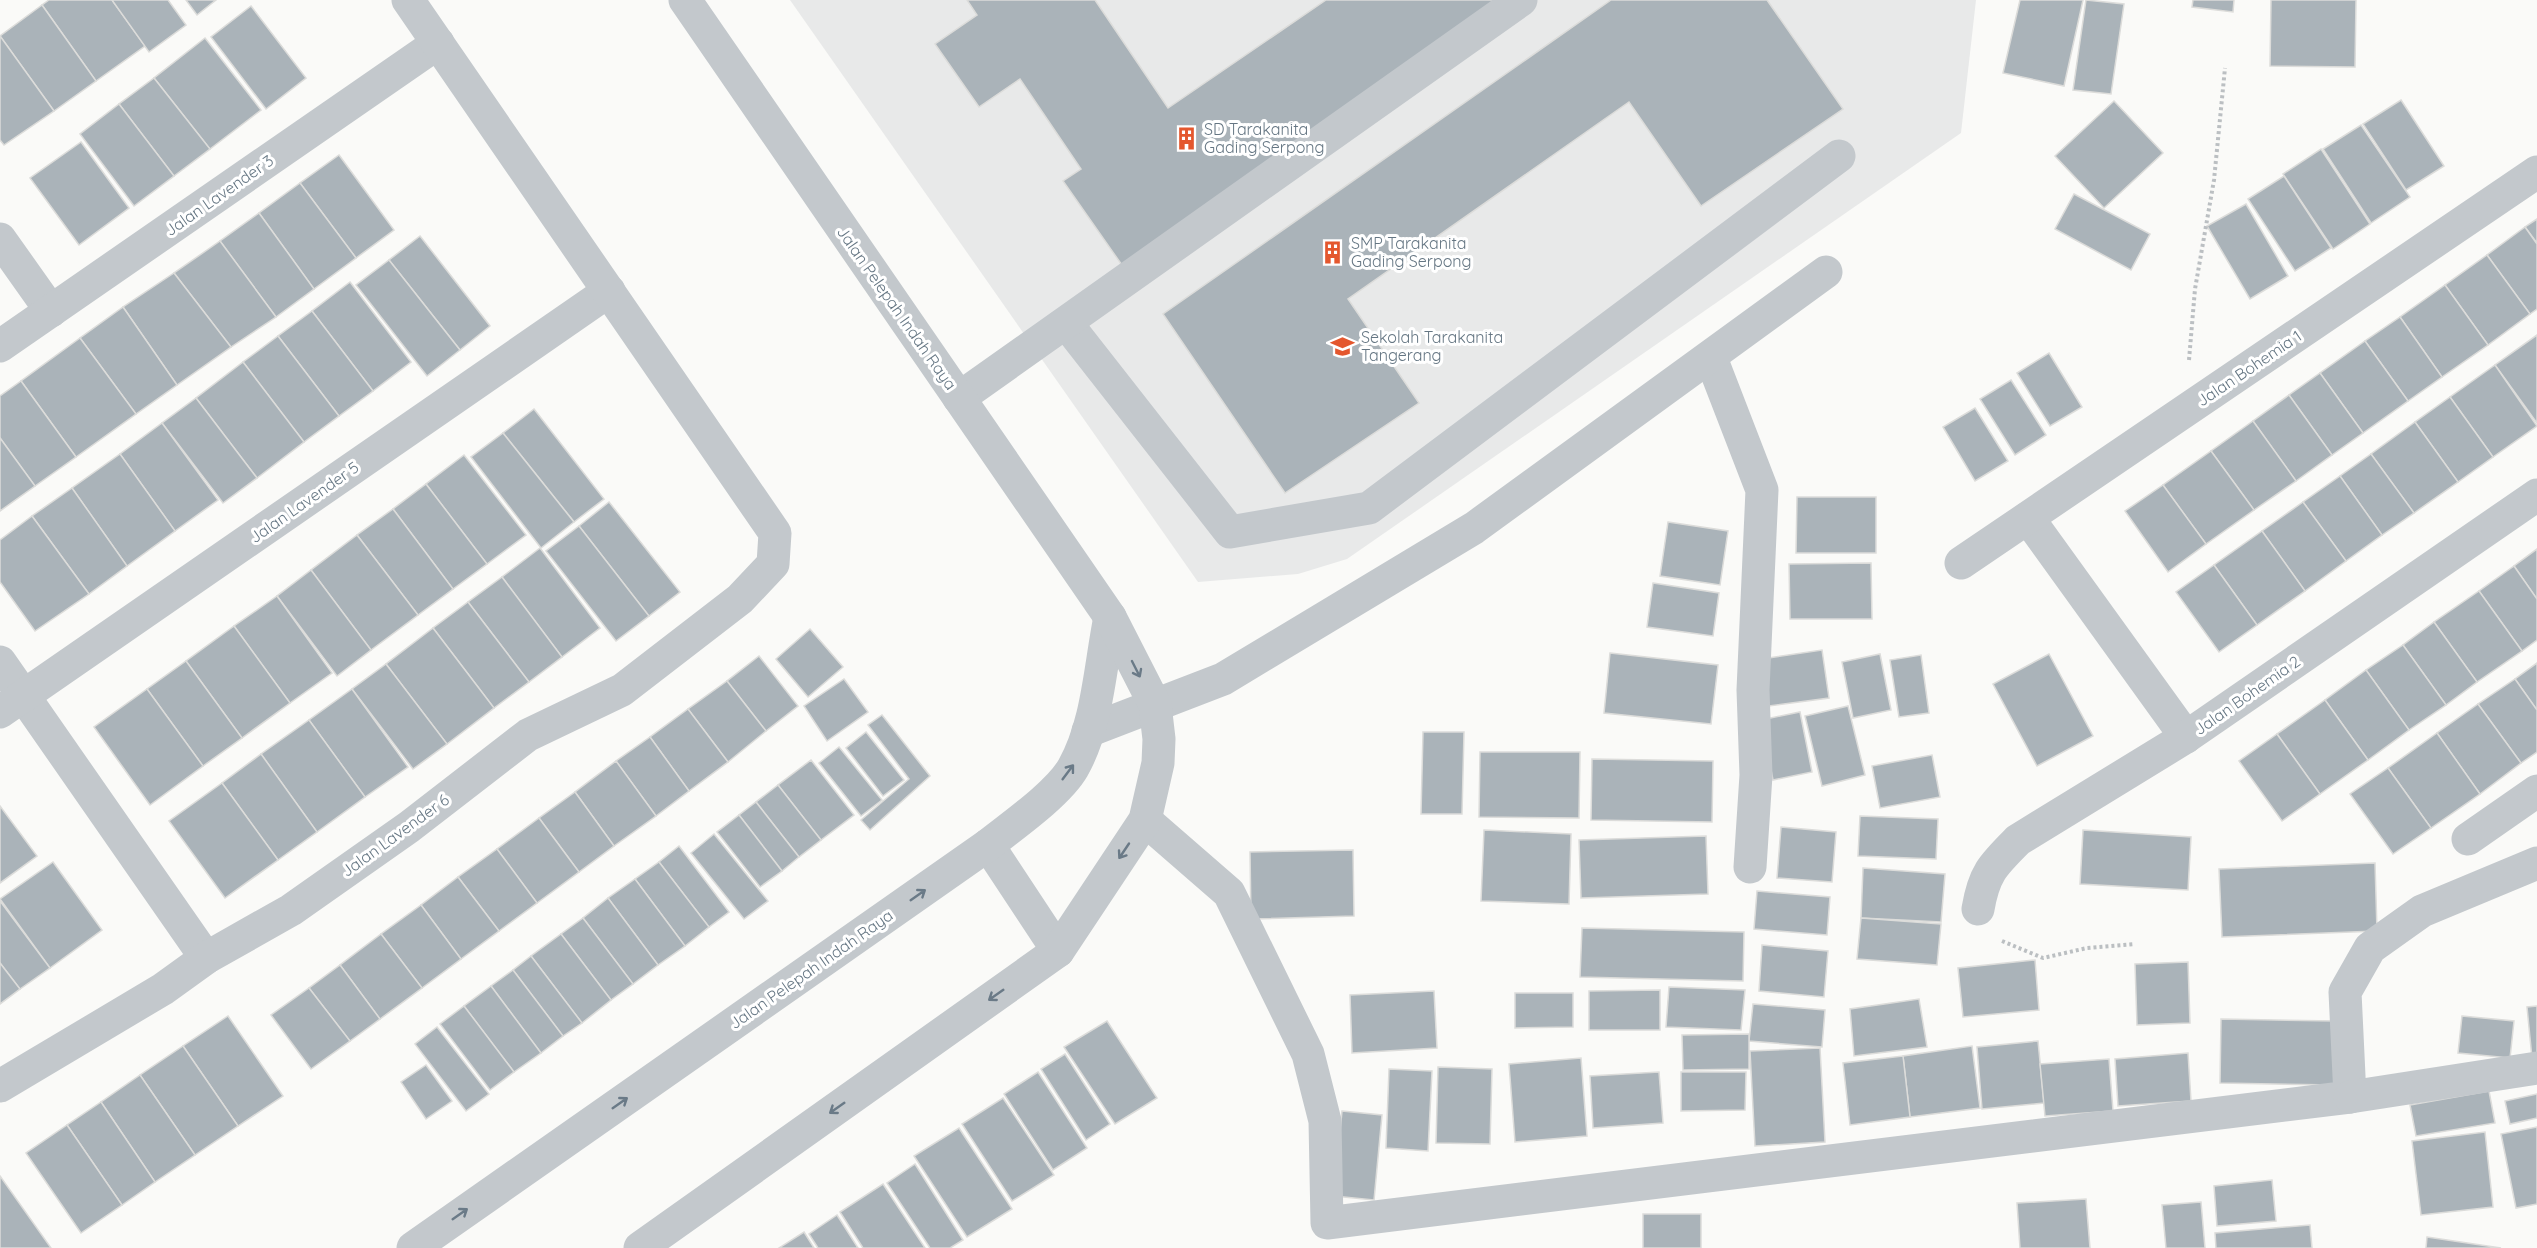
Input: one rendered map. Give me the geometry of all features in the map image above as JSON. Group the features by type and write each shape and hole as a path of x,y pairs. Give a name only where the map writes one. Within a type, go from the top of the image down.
{"street":[{"path":"408,0 609,291"},
{"name":"Jalan Pelepah Indah Raya","path":"640,1248 1058,951 1145,820 1158,763 1159,739 1155,705 1110,617 685,0"},
{"path":"959,398 1067,324 1521,0"},
{"name":"Jalan Lavender 3","path":"0,346 438,43"},
{"path":"1067,324 1230,532 1369,508 1839,156"},
{"name":"Jalan Bohemia 1","path":"1961,563 2537,172"},
{"path":"0,239 51,311"},
{"path":"1088,731 1223,679 1474,528 1826,272"},
{"name":"Jalan Lavender 6","path":"0,1086 163,989 206,958 300,904 409,827 528,735 622,690 740,599 773,564 775,533 609,291"},
{"name":"Jalan Lavender 5","path":"12,704 609,291"},
{"path":"1711,357 1762,490 1753,690 1756,775 1750,867"},
{"name":"Jalan Bohemia 2","path":"1978,909 1983,882 1997,861 2018,840 2186,738 2537,495"},
{"path":"2028,518 2186,738"},
{"name":"Jalan Pelepah Indah Raya","path":"427,1244 988,845 1041,802 1072,770 1088,731 1110,617"},
{"path":"0,662 12,704 206,958"},
{"path":"2468,839 2537,791"},
{"path":"1145,820 1229,894 1308,1054 1325,1121 1327,1223 2350,1097 2537,1068"},
{"path":"988,845 1058,951"},
{"path":"2350,1097 2345,992 2370,948 2422,911 2537,863"}],"path":[{"path":"2184,412 2195,289 2214,180 2225,68"},
{"path":"1978,909 1988,928 2004,943 2043,958 2087,948 2134,944"}],"shaded area":[{"name":"Sekolah Tarakanita Tangerang","path":"790,0 1976,0 1961,133 1347,559 1298,574 1198,582"}],"building":[{"path":"49,0 112,0 145,46 96,81 42,5"},
{"path":"112,0 168,0 186,25 149,52"},
{"path":"186,0 216,0 197,15"},
{"name":"SD Tarakanita Gading Serpong","path":"967,0 1095,0 1168,108 1326,0 1513,0 1124,268 1063,181 1081,169 1020,79 979,107 935,44 977,15"},
{"name":"SMP Tarakanita Gading Serpong","path":"1611,0 1767,0 1843,109 1701,206 1629,102 1348,299 1419,403 1285,493 1163,314"},
{"path":"2020,0 2083,0 2064,86 2003,73"},
{"path":"2086,0 2124,4 2111,94 2073,90"},
{"path":"2193,0 2234,0 2233,12 2192,7"},
{"path":"2271,0 2356,0 2355,67 2270,66"},
{"path":"42,5 96,81 54,111 0,36"},
{"path":"251,6 306,78 266,109 211,37"},
{"path":"0,36 54,111 4,145 0,140"},
{"path":"205,38 261,110 210,149 154,78"},
{"path":"154,78 210,149 174,176 119,104"},
{"path":"2401,100 2444,166 2406,190 2363,124"},
{"path":"2114,101 2163,153 2104,208 2055,156"},
{"path":"119,104 174,176 134,206 80,134"},
{"path":"2361,125 2410,197 2371,223 2323,149"},
{"path":"81,142 129,208 79,245 30,178"},
{"path":"2321,149 2370,224 2333,249 2283,174"},
{"path":"339,155 394,230 356,258 300,183"},
{"path":"2284,176 2331,248 2295,271 2248,199"},
{"path":"300,183 356,258 314,289 259,213"},
{"path":"2074,194 2150,234 2131,270 2055,229"},
{"path":"2246,204 2288,276 2250,299 2207,226"},
{"path":"259,213 314,289 276,317 220,241"},
{"path":"2537,219 2537,243 2525,227"},
{"path":"2525,227 2537,244 2537,309 2530,314 2487,255"},
{"path":"420,236 490,326 460,350 389,260"},
{"path":"220,241 276,317 231,347 174,273"},
{"path":"2487,255 2530,314 2488,345 2445,285"},
{"path":"389,260 460,350 427,376 356,285"},
{"path":"174,273 231,347 177,385 123,307"},
{"path":"350,282 411,362 373,391 312,311"},
{"path":"2445,285 2488,345 2442,377 2400,317"},
{"path":"123,307 177,385 136,414 80,338"},
{"path":"312,311 373,391 339,416 278,336"},
{"path":"2400,317 2442,377 2408,401 2365,341"},
{"path":"2537,335 2537,423 2495,365"},
{"path":"278,336 339,416 304,442 243,362"},
{"path":"80,338 136,414 76,457 21,381"},
{"path":"2365,341 2408,401 2363,433 2320,373"},
{"path":"2049,353 2082,407 2050,426 2017,373"},
{"path":"243,362 304,442 257,478 196,398"},
{"path":"2495,365 2537,426 2493,457 2450,397"},
{"path":"2320,373 2363,433 2332,455 2289,395"},
{"path":"2011,380 2046,435 2015,455 1980,399"},
{"path":"21,381 76,457 35,486 0,438 0,396"},
{"path":"2289,395 2332,455 2296,481 2253,421"},
{"path":"2450,397 2493,457 2458,482 2415,422"},
{"path":"196,398 257,478 223,503 162,423"},
{"path":"1975,408 2008,461 1975,481 1943,427"},
{"path":"534,409 604,499 574,522 503,433"},
{"path":"2253,421 2296,481 2254,510 2211,451"},
{"path":"2415,422 2458,482 2414,513 2371,454"},
{"path":"162,423 218,500 175,531 120,454"},
{"path":"503,433 574,522 541,548 471,457"},
{"path":"0,438 35,486 0,511"},
{"path":"2211,451 2254,510 2206,544 2163,485"},
{"path":"120,454 175,531 127,566 72,488"},
{"path":"2371,454 2414,513 2382,535 2340,476"},
{"path":"464,455 526,535 487,564 426,484"},
{"path":"2340,476 2382,535 2346,561 2303,502"},
{"path":"426,484 487,564 453,589 393,509"},
{"path":"2163,485 2206,544 2168,572 2125,511"},
{"path":"72,488 127,566 89,594 32,516"},
{"path":"1797,497 1876,497 1876,553 1796,553"},
{"path":"609,502 680,592 649,616 579,526"},
{"path":"2303,502 2346,561 2305,591 2262,531"},
{"path":"393,509 453,589 418,615 357,535"},
{"path":"32,516 89,594 35,631 0,582 0,540"},
{"path":"1668,522 1728,531 1720,585 1660,576"},
{"path":"579,526 649,616 616,641 546,551"},
{"path":"2262,531 2305,591 2257,625 2214,565"},
{"path":"357,535 418,615 371,650 311,570"},
{"path":"540,548 600,628 562,657 502,577"},
{"path":"2537,549 2537,599 2514,566"},
{"path":"1871,563 1872,619 1790,619 1789,564"},
{"path":"2214,565 2257,625 2219,652 2176,592"},
{"path":"2514,566 2537,599 2537,640 2522,651 2479,591"},
{"path":"311,570 371,650 337,676 277,596"},
{"path":"502,577 562,657 529,682 468,602"},
{"path":"1653,583 1719,593 1713,636 1647,627"},
{"path":"2479,591 2522,651 2477,682 2434,622"},
{"path":"277,596 332,673 290,703 234,626"},
{"path":"468,602 529,682 494,708 433,628"},
{"path":"2434,622 2477,682 2446,705 2403,645"},
{"path":"234,626 290,703 242,738 186,661"},
{"path":"433,628 494,708 447,744 386,664"},
{"path":"810,629 843,667 808,697 776,659"},
{"path":"2403,645 2446,705 2409,730 2366,670"},
{"path":"1822,650 1829,698 1769,706 1762,659"},
{"path":"1610,653 1718,665 1711,724 1604,713"},
{"path":"1880,654 1891,710 1853,718 1842,662"},
{"path":"2049,654 2093,736 2037,766 1993,684"},
{"path":"1921,655 1929,713 1899,717 1890,660"},
{"path":"759,656 798,706 766,731 727,681"},
{"path":"186,661 242,738 203,766 147,689"},
{"path":"2537,663 2537,710 2515,679"},
{"path":"386,664 447,744 413,769 352,689"},
{"path":"2366,670 2409,730 2368,760 2325,700"},
{"path":"844,679 868,712 827,741 804,706"},
{"path":"2515,679 2537,710 2537,752 2521,763 2478,704"},
{"path":"727,681 766,731 728,762 688,709"},
{"path":"147,689 203,766 150,805 94,727"},
{"path":"352,689 408,767 365,797 309,720"},
{"path":"2325,700 2368,760 2320,794 2277,734"},
{"path":"2478,704 2521,763 2480,794 2437,733"},
{"path":"1848,706 1865,775 1822,786 1805,716"},
{"path":"688,709 728,762 689,791 650,737"},
{"path":"1800,712 1812,772 1773,780 1761,720"},
{"path":"882,715 930,776 870,830 861,820 909,779 868,725"},
{"path":"309,720 365,797 317,832 261,754"},
{"path":"866,732 904,780 883,796 846,748"},
{"path":"1423,732 1464,732 1462,814 1421,814"},
{"path":"2437,733 2480,794 2431,828 2388,768"},
{"path":"2277,734 2320,794 2282,821 2239,761"},
{"path":"650,737 689,791 656,816 616,761"},
{"path":"839,747 882,800 861,816 819,763"},
{"path":"1480,752 1580,752 1579,818 1479,817"},
{"path":"261,754 317,832 278,860 222,783"},
{"path":"1932,755 1940,797 1880,808 1872,766"},
{"path":"1592,759 1713,761 1712,822 1591,820"},
{"path":"811,760 854,815 821,840 778,785"},
{"path":"616,761 656,816 614,846 575,792"},
{"path":"2388,768 2431,828 2393,854 2350,794"},
{"path":"222,783 278,860 225,898 169,821"},
{"path":"778,785 821,840 799,857 756,802"},
{"path":"575,792 614,846 579,872 539,818"},
{"path":"756,802 799,857 782,871 739,815"},
{"path":"0,806 37,856 0,883"},
{"path":"739,815 782,871 760,887 717,832"},
{"path":"1860,816 1938,819 1936,859 1858,856"},
{"path":"539,818 579,872 537,903 497,849"},
{"path":"1781,827 1836,832 1832,882 1777,878"},
{"path":"1484,830 1571,834 1569,904 1481,901"},
{"path":"2083,830 2191,837 2188,890 2080,884"},
{"path":"714,834 768,901 744,919 691,853"},
{"path":"1706,836 1708,894 1581,898 1579,840"},
{"path":"679,846 729,912 709,927 659,862"},
{"path":"497,849 537,903 499,931 458,877"},
{"path":"1353,850 1354,916 1251,919 1250,852"},
{"path":"53,862 102,930 50,968 0,899"},
{"path":"659,862 709,927 685,946 635,879"},
{"path":"2375,863 2377,931 2222,937 2219,869"},
{"path":"1863,868 1945,874 1941,922 1861,918"},
{"path":"458,877 499,931 461,959 421,905"},
{"path":"635,879 685,946 658,965 608,898"},
{"path":"1757,891 1830,897 1827,935 1754,929"},
{"path":"608,898 658,965 633,984 583,918"},
{"path":"0,901 50,968 20,989 0,963"},
{"path":"421,905 461,959 422,988 381,934"},
{"path":"583,918 633,984 611,1000 561,934"},
{"path":"1861,918 1941,924 1937,965 1857,959"},
{"path":"1582,928 1744,932 1743,981 1580,977"},
{"path":"381,934 422,988 380,1019 340,965"},
{"path":"561,934 611,1000 582,1023 531,956"},
{"path":"1762,945 1828,951 1824,997 1759,991"},
{"path":"531,956 582,1023 563,1036 513,970"},
{"path":"2035,960 2039,1010 1963,1017 1958,968"},
{"path":"2188,962 2190,1023 2137,1025 2135,964"},
{"path":"0,963 20,989 0,1004"},
{"path":"340,965 380,1019 350,1041 309,988"},
{"path":"513,970 563,1036 541,1053 491,986"},
{"path":"491,986 541,1053 514,1072 464,1006"},
{"path":"1669,987 1745,990 1741,1030 1666,1027"},
{"path":"309,988 350,1041 311,1069 271,1015"},
{"path":"1660,990 1660,1030 1589,1030 1589,991"},
{"path":"1434,991 1437,1048 1352,1053 1350,995"},
{"path":"1515,993 1573,993 1573,1027 1515,1028"},
{"path":"1919,999 1927,1047 1854,1056 1850,1009"},
{"path":"1753,1004 1825,1010 1822,1047 1749,1041"},
{"path":"464,1006 514,1072 490,1090 440,1024"},
{"path":"2537,1006 2537,1057 2532,1058 2527,1007"},
{"path":"228,1016 283,1096 238,1126 183,1046"},
{"path":"2462,1016 2514,1021 2510,1058 2458,1053"},
{"path":"2221,1019 2336,1021 2336,1085 2220,1083"},
{"path":"1107,1021 1157,1098 1115,1124 1064,1047"},
{"path":"437,1027 489,1094 466,1111 415,1044"},
{"path":"1749,1034 1749,1069 1683,1070 1682,1035"},
{"path":"2038,1041 2044,1103 1982,1109 1977,1047"},
{"path":"183,1046 238,1126 195,1155 140,1075"},
{"path":"1972,1046 1980,1108 1910,1117 1903,1056"},
{"path":"1820,1048 1825,1142 1755,1146 1750,1051"},
{"path":"2188,1053 2191,1101 2118,1106 2115,1059"},
{"path":"1065,1054 1110,1124 1086,1140 1041,1069"},
{"path":"1903,1056 1910,1117 1850,1125 1843,1063"},
{"path":"1581,1058 1587,1136 1515,1142 1509,1064"},
{"path":"2109,1059 2113,1111 2045,1116 2040,1064"},
{"path":"426,1065 452,1101 426,1119 401,1082"},
{"path":"1438,1067 1492,1069 1490,1144 1436,1143"},
{"path":"1389,1069 1432,1071 1428,1151 1386,1148"},
{"path":"1038,1072 1087,1148 1053,1170 1004,1094"},
{"path":"1659,1072 1663,1123 1593,1128 1590,1076"},
{"path":"1681,1072 1746,1072 1745,1110 1681,1111"},
{"path":"140,1075 195,1155 155,1182 101,1102"},
{"path":"2489,1091 2495,1123 2416,1136 2410,1105"},
{"path":"2537,1094 2537,1118 2510,1124 2505,1101"},
{"path":"1003,1098 1054,1175 1012,1201 962,1124"},
{"path":"101,1102 155,1182 122,1205 67,1125"},
{"path":"1342,1111 1382,1115 1374,1200 1334,1196"},
{"path":"67,1125 122,1205 81,1233 26,1153"},
{"path":"2537,1127 2537,1204 2516,1208 2501,1134"},
{"path":"959,1128 1012,1209 967,1237 914,1156"},
{"path":"2485,1132 2493,1207 2421,1215 2412,1141"},
{"path":"915,1164 963,1240 950,1248 930,1248 887,1183"},
{"path":"0,1176 51,1248 0,1248"},
{"path":"2272,1180 2276,1221 2217,1226 2214,1186"},
{"path":"883,1184 925,1248 863,1248 840,1212"},
{"path":"2086,1199 2090,1248 2020,1248 2017,1203"},
{"path":"2201,1202 2205,1248 2166,1248 2162,1205"},
{"path":"1643,1214 1701,1214 1701,1248 1643,1248"},
{"path":"837,1215 858,1248 818,1248 809,1234"},
{"path":"2310,1225 2312,1248 2216,1248 2215,1233"},
{"path":"804,1232 814,1248 779,1248"},
{"path":"2427,1237 2501,1248 2426,1248"}],"place":[{"name":"SD Tarakanita Gading Serpong","path":"1186,138"},
{"name":"SMP Tarakanita Gading Serpong","path":"1333,252"},
{"name":"Sekolah Tarakanita Tangerang","path":"1343,346"}]}
